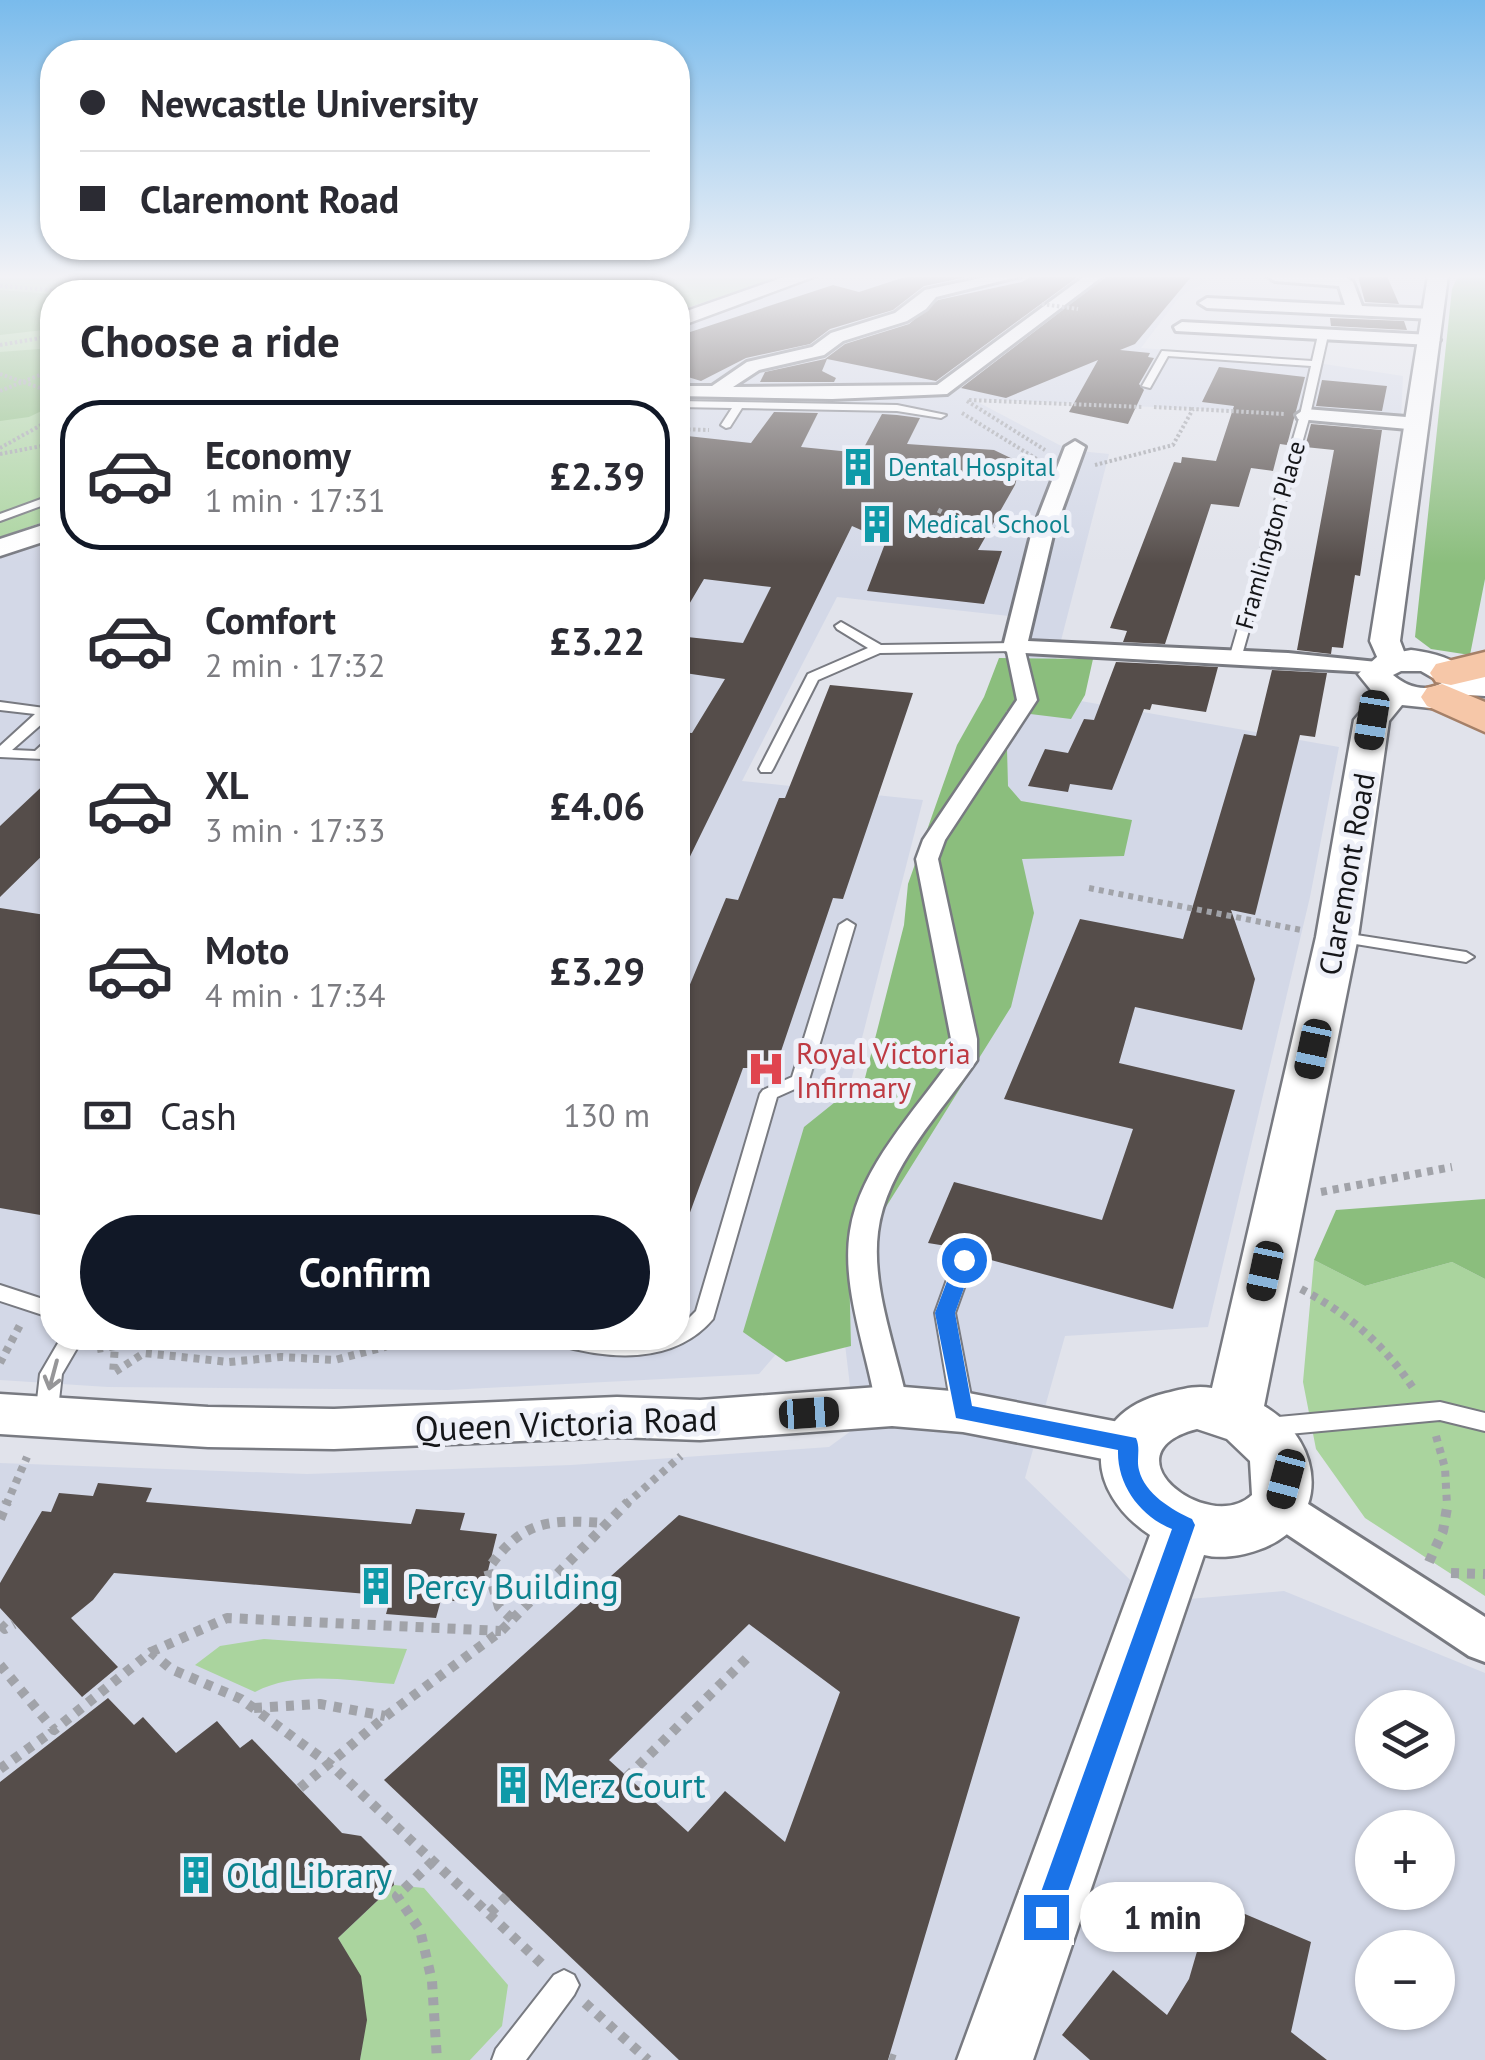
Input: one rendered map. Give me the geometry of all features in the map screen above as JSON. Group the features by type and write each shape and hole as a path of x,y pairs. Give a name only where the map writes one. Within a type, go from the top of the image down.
{"highway":[{"path":"1464,681 1485,719"}],"main road":[{"path":"1389,674 1464,681"},
{"name":"Claremont Road","path":"1245,1422 1280,1199 1337,937 1372,720 1389,674"},
{"path":"1197,1407 1245,1422 1276,1450 1286,1479 1279,1507 1263,1522 1246,1530 1218,1532 1184,1525 1168,1518 1142,1496 1128,1470 1129,1444 1140,1425 1167,1410 1197,1407"},
{"path":"995,2060 1184,1525"}],"street":[{"path":"733,399 721,386 744,372"},
{"path":"690,398 941,390 965,372"},
{"path":"1389,674 1385,641 1427,372"},
{"path":"1305,415 1419,424"},
{"path":"892,1406 863,1260 864,1229 890,1168 964,1060 964,1039 927,860 934,840 1026,700 1015,647 1042,534 1072,458"},
{"path":"0,548 40,534"},
{"name":"Framlington Place","path":"1015,647 1172,657 1236,655 1389,674"},
{"name":"Queen Victoria Road","path":"24,1429 334,1429 616,1417 700,1420 892,1406 963,1412 1129,1444"},
{"path":"1279,1507 1485,1642"}],"lane":[{"path":"1147,386 1155,372"},
{"name":"Framlington Place","path":"1236,655 1314,372"},
{"path":"726,425 733,399 898,408 941,415"},
{"path":"0,518 40,503"},
{"path":"841,626 878,649"},
{"path":"766,770 813,677 878,649 1015,647"},
{"path":"0,706 40,711"},
{"path":"0,753 40,720"},
{"path":"0,753 40,754"},
{"path":"690,1333 706,1314 770,1094 800,1080 847,925"},
{"path":"1337,937 1466,957"},
{"path":"963,1412 945,1313 964,1260"},
{"path":"0,1293 40,1305"},
{"path":"24,1429 65,1350"},
{"path":"1245,1422 1440,1411 1485,1422"},
{"path":"507,2060 564,1985"}],"path":[{"path":"0,374 40,387"},
{"path":"0,391 40,376"},
{"path":"941,390 960,411 1040,460 1035,472"},
{"path":"966,400 1072,458 1112,462 1173,445 1193,409 1305,415"},
{"path":"0,451 40,426"},
{"path":"0,451 40,446"},
{"path":"938,510 969,526"},
{"path":"938,522 1018,533 1015,550"},
{"path":"1089,888 1337,937"},
{"path":"1280,1199 1452,1168"},
{"path":"0,1364 12,1334 40,1310"},
{"path":"89,1356 97,1350"},
{"path":"115,1350 113,1374 144,1353 229,1362 281,1357 334,1360 373,1350"},
{"path":"0,1519 24,1429"},
{"path":"300,1788 386,1716 501,1630 604,1523 690,1449"},
{"path":"512,1619 499,1607 488,1569 506,1541 528,1527 562,1519 604,1523"},
{"path":"0,1769 151,1652 228,1618 501,1630"},
{"path":"151,1652 171,1669 241,1699 330,1765 648,2060"},
{"path":"627,1777 747,1658"},
{"path":"0,1665 54,1730"},
{"path":"252,1708 320,1704 386,1716"},
{"path":"434,1861 397,1896 420,1930 432,1981 437,2060"},
{"path":"490,1913 508,1895"}],"shaded area":[{"path":"690,372 1378,372 1403,376 1401,418 972,399 1069,450 1109,454 1047,695 1339,747 1310,897 1208,1327 1065,1336 1025,1478 1153,1602 1284,1591 1485,1673 1485,2060 0,2060 0,1463 307,1474 571,1465 829,1447 855,1428 829,1210 1006,699 1009,616 837,597 742,781 923,800 783,1346 759,1374 448,1390 108,1387 0,1380 0,557 40,543 40,1350 690,1350"}],"green space":[{"path":"0,372 40,372 40,523 0,537"},
{"path":"0,372 40,372 40,412 0,421"},
{"path":"1443,372 1485,372 1485,579 1470,655 1431,649 1415,637"},
{"path":"999,658 1093,659 1085,695 1071,719 1006,711 1008,786 1021,801 1132,820 1124,856 1022,859 1034,913 1011,1007 849,1266 851,1346 786,1362 743,1332 804,1127 865,1078 904,925 908,884 957,745 984,697"},
{"path":"1485,1199 1485,1279 1452,1262 1365,1286 1314,1260 1336,1210"},
{"path":"1314,1260 1365,1286 1452,1262 1485,1279 1485,1596 1365,1518 1316,1449 1303,1382"},
{"path":"264,1639 407,1649 394,1684 305,1679 255,1692 195,1665 220,1646"},
{"path":"394,1885 424,1888 508,1985 502,2026 470,2060 360,2060 363,1996 355,1969 338,1938"}],"building":[{"path":"690,372 718,372 701,381 690,378"},
{"path":"765,372 824,372 836,378 834,382 760,382"},
{"path":"892,372 948,372 936,381"},
{"path":"982,372 1069,372 1006,398 961,388"},
{"path":"1091,372 1146,372 1139,384 1144,390 1128,424 1069,412"},
{"path":"1217,372 1305,377 1287,445 1280,444 1273,471 1251,468 1239,507 1211,504 1165,644 1123,642 1127,631 1110,628 1174,462 1181,463 1182,457 1216,461 1234,406 1202,402"},
{"path":"1322,380 1387,386 1382,411 1316,406"},
{"path":"774,412 818,413 801,447 861,453 882,414 897,415 920,418 907,444 994,450 1021,463 1015,485 978,550 1002,551 984,604 867,591 886,541 852,526 690,857 690,733 725,679 690,674 690,637 743,643 771,587 704,579 690,603 690,436 751,443"},
{"path":"1311,424 1382,430 1360,576 1355,575 1343,648 1332,647 1331,654 1297,650 1334,450 1305,447"},
{"path":"1116,662 1218,667 1206,712 1152,704 1150,710 1144,709 1112,790 1070,784 1068,792 1028,786 1045,749 1068,753 1084,719 1094,720"},
{"path":"1272,670 1327,673 1315,737 1300,735 1255,915 1231,910 1255,979 1242,1030 1135,1007 1119,1063 1235,1090 1173,1309 976,1256 965,1249 928,1243 954,1182 1102,1220 1133,1129 1004,1099 1080,919 1183,939 1244,734 1256,736"},
{"path":"830,685 913,693 843,899 833,898 777,1063 750,1061 748,1068 743,1068 690,1212 690,984 726,898 738,900 779,798 785,798"},
{"path":"40,788 40,858 0,897 0,826"},
{"path":"0,908 40,914 40,1215 0,1208"},
{"name":"Percy Building","path":"98,1483 152,1488 146,1502 411,1524 416,1509 465,1513 460,1530 497,1534 480,1603 441,1600 436,1618 386,1614 391,1596 114,1573 93,1600 71,1618 118,1667 82,1697 0,1608 0,1583 42,1511 51,1512 59,1493 93,1496"},
{"name":"Merz Court","path":"679,1515 1020,1617 888,2060 679,2060 384,1780","holes":["749,1624 840,1692 785,1842 725,1791 688,1832 609,1760"]},
{"name":"Old Library","path":"108,1698 134,1725 143,1717 176,1753 217,1721 240,1748 252,1739 342,1833 361,1836 390,1865 394,1885 338,1938 361,1976 367,2020 360,2060 0,2060 0,1782"},
{"path":"1212,1900 1311,1942 1291,2032 1327,2060 1090,2060 1062,2035 1113,1970 1167,2015 1189,1979"}],"place":[{"name":"Dental Hospital","path":"858,467"},
{"name":"Medical School","path":"877,524"},
{"name":"Royal Victoria Infirmary","path":"766,1069"},
{"name":"Percy Building","path":"376,1586"},
{"name":"Merz Court","path":"513,1785"},
{"name":"Old Library","path":"196,1875"}],"route":[{"path":"964,1260 945,1313 963,1412 1129,1444 1128,1470 1142,1496 1168,1518 1184,1525 1046,1917"}]}
